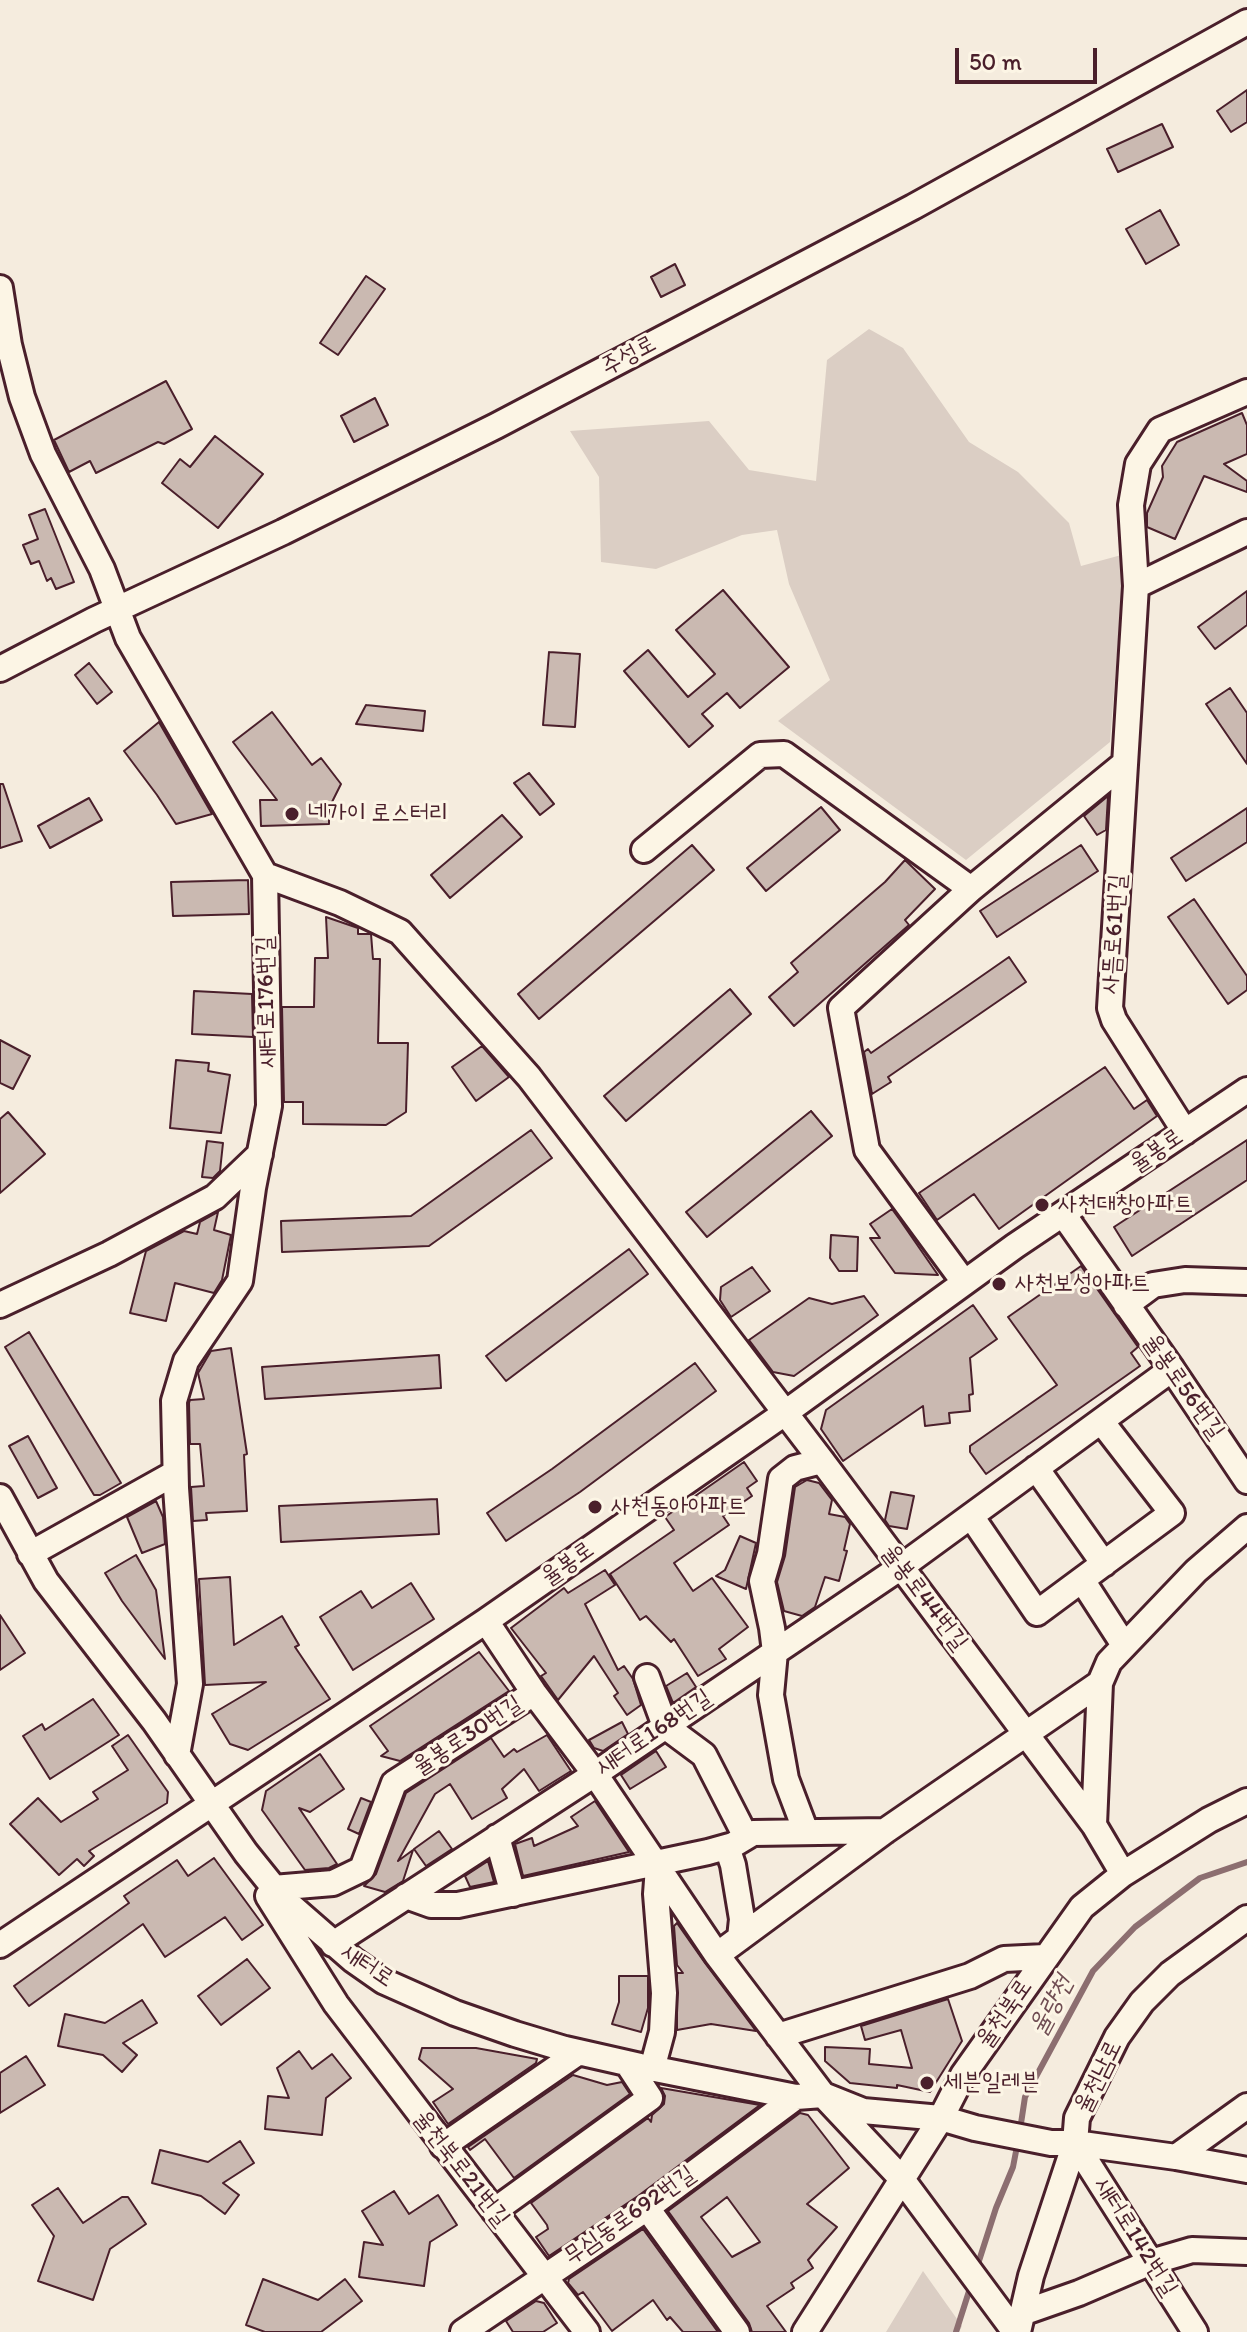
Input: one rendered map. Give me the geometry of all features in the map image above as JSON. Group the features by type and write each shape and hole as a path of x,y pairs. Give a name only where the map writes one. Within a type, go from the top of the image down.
{"street":[{"name":"주성로","path":"0,669 496,426 913,207 1247,22"},
{"name":"새터로176번길","path":"0,288 9,345 37,440 102,569 128,638 265,875 269,1106 240,1281 186,1361 174,1401 175,1473 190,1684 177,1755"},
{"name":"사뜸로61번길","path":"1185,1132 1114,1020 1110,1008 1136,586 1131,505 1138,464 1160,430 1247,392"},
{"path":"1136,586 1247,532"},
{"path":"644,850 760,755 784,754 971,889"},
{"path":"964,1282 867,1150 841,1008 971,889 1125,763"},
{"name":"율봉로44번길","path":"265,875 340,903 400,932 529,1077 1094,1825 1123,1874"},
{"name":"율봉로","path":"0,1945 486,1621 785,1413 964,1282 1247,1090"},
{"path":"0,1305 109,1254 215,1197 260,1154"},
{"name":"율봉로56번길","path":"1063,1214 1247,1481"},
{"path":"1126,1305 1153,1285 1185,1280 1247,1282"},
{"name":"새터로168번길","path":"333,1944 595,1774 901,1567 1172,1369"},
{"path":"971,1516 1037,1613 1172,1513 1101,1421"},
{"path":"806,1832 786,1779 771,1695 775,1652 762,1581 770,1554 781,1479 795,1468 822,1461"},
{"path":"1036,1468 1104,1564"},
{"path":"30,1554 175,1473"},
{"name":"새터로","path":"0,1497 46,1581 273,1888 333,1944 373,1974 455,2013 579,2052 652,2069 796,2097 823,2095 863,2111 941,2118 975,2128 1063,2143 1176,2157 1247,2170"},
{"path":"1094,1825 1100,1683 1109,1662 1196,1571 1247,1527"},
{"path":"1082,1580 1124,1645"},
{"name":"율봉로30번길","path":"486,1621 534,1693 595,1774 717,1955 778,2036 823,2095 901,2178 995,2305 1018,2326"},
{"path":"647,1677 665,1726 704,1755 736,1842 733,1865 742,1919 740,1938"},
{"path":"717,1955 885,1831 1100,1683"},
{"name":"율봉로30번길","path":"273,1888 333,1883 362,1869 394,1783 534,1693"},
{"name":"율천북로","path":"805,2332 941,2118 963,2075 1082,1907 1123,1874 1209,1820 1247,1801"},
{"path":"406,1896 431,1905 458,1905 656,1864 736,1842 753,1833 885,1831"},
{"name":"율천북로21번길","path":"231,1832 275,1909 336,2004 587,2332"},
{"path":"497,1837 513,1894"},
{"path":"652,2069 662,2032 664,1993 656,1864"},
{"name":"율천남로","path":"1018,2326 1063,2143 1117,2037 1142,2002 1187,1960 1247,1918"},
{"path":"778,2036 970,1976 1004,1959 1045,1957"},
{"path":"336,2004 333,1990 340,1976 346,1972 373,1974"},
{"path":"443,2146 579,2052"},
{"path":"494,2211 650,2098 627,2063"},
{"name":"무심동로692번길","path":"463,2332 647,2208 796,2097"},
{"path":"1176,2157 1247,2106"},
{"name":"새터로142번길","path":"1063,2143 1151,2262 1195,2332"},
{"path":"647,2208 737,2332"},
{"path":"1018,2326 1079,2293 1151,2262 1192,2250 1247,2252"}],"shaded area":[{"path":"869,329 903,348 969,442 1018,472 1069,523 1081,566 1125,554 1110,742 966,860 778,721 830,680 789,584 777,530 742,535 656,569 601,562 599,477 570,431 709,421 749,470 816,481 827,360"},
{"path":"923,2271 962,2326 959,2332 886,2332"}],"building":[{"path":"1247,90 1247,122 1231,132 1217,111"},
{"path":"1162,124 1173,147 1118,172 1107,149"},
{"path":"1160,210 1179,245 1146,264 1126,229"},
{"path":"675,264 685,285 661,297 651,277"},
{"path":"366,276 385,289 338,355 320,343"},
{"path":"166,381 192,429 96,473 90,461 69,472 54,440"},
{"path":"375,398 388,425 354,442 341,416"},
{"path":"1242,413 1247,425 1247,454 1224,464 1247,481 1247,492 1204,476 1175,539 1147,527 1147,513 1163,477 1162,466 1177,442"},
{"path":"215,436 263,474 218,528 162,483 180,459 190,467"},
{"path":"45,509 74,582 56,589 51,578 47,581 39,561 31,564 23,545 38,539 29,515"},
{"path":"723,590 789,667 740,708 727,693 702,714 713,726 689,747 624,671 648,650 688,697 715,674 676,630"},
{"path":"1247,591 1247,625 1215,649 1198,627"},
{"path":"549,652 580,654 575,727 543,725"},
{"path":"89,663 112,692 97,704 75,675"},
{"path":"1230,688 1247,713 1247,764 1206,704"},
{"path":"366,705 425,711 423,731 356,724"},
{"path":"272,712 312,765 321,758 341,784 329,808 329,824 261,826 260,800 277,800 233,742"},
{"path":"159,722 212,814 176,824 124,751"},
{"path":"529,773 554,804 540,815 514,783"},
{"path":"0,784 3,784 22,841 0,848"},
{"path":"1108,796 1106,830 1097,835 1084,816"},
{"path":"89,798 102,820 50,848 38,826"},
{"path":"821,807 840,830 766,891 747,868"},
{"path":"1247,808 1247,842 1186,881 1171,858"},
{"path":"502,815 522,837 450,898 431,875"},
{"path":"692,845 714,870 539,1019 518,994"},
{"path":"1081,845 1098,871 997,937 980,911"},
{"path":"905,860 935,889 905,920 909,925 794,1026 769,997 798,972 791,963 885,882"},
{"path":"248,880 249,914 173,916 171,882"},
{"path":"1194,899 1247,976 1247,990 1228,1004 1168,917"},
{"path":"326,917 358,928 358,934 371,934 373,959 380,959 378,1043 408,1043 406,1112 386,1125 303,1124 303,1102 284,1102 282,1007 314,1007 315,958 328,958"},
{"path":"1009,957 1026,982 888,1077 891,1082 872,1094 864,1052 868,1049 871,1053"},
{"path":"730,989 751,1014 626,1121 604,1096"},
{"path":"194,991 252,994 253,1037 192,1034"},
{"path":"0,1040 30,1056 13,1089 0,1083"},
{"path":"482,1046 509,1077 476,1101 452,1067"},
{"path":"176,1060 209,1063 208,1071 230,1075 221,1133 170,1128"},
{"path":"1105,1067 1134,1109 1147,1100 1157,1116 999,1229 974,1194 937,1220 919,1193"},
{"path":"811,1111 832,1136 707,1237 686,1212"},
{"path":"8,1112 45,1154 0,1193 0,1119"},
{"path":"531,1130 552,1158 429,1246 282,1252 281,1221 411,1216"},
{"path":"1247,1140 1247,1180 1132,1256 1114,1227"},
{"path":"207,1141 223,1143 220,1171 213,1178 202,1177"},
{"path":"892,1209 938,1275 895,1273 870,1238 880,1238 870,1224"},
{"path":"218,1212 214,1230 231,1235 222,1280 214,1293 175,1283 166,1321 130,1313 146,1251 184,1231 197,1234 200,1222"},
{"path":"831,1235 858,1237 857,1271 839,1271 830,1258"},
{"path":"629,1249 648,1274 506,1381 486,1356"},
{"path":"1081,1266 1138,1347 1131,1353 1140,1366 986,1474 970,1452 970,1446 1057,1385 1008,1317"},
{"path":"752,1267 770,1291 731,1317 720,1300 721,1287"},
{"path":"864,1296 878,1315 794,1376 773,1372 749,1340 809,1298 832,1304"},
{"path":"973,1305 997,1339 970,1358 973,1394 969,1395 970,1411 949,1413 950,1423 925,1426 923,1406 843,1461 821,1429 826,1410"},
{"path":"29,1332 121,1483 100,1495 94,1495 5,1347"},
{"path":"231,1348 247,1454 244,1455 247,1511 206,1513 207,1520 193,1521 191,1487 204,1486 200,1444 190,1444 189,1403 190,1400 204,1399 198,1373 211,1351"},
{"path":"439,1355 441,1388 265,1399 262,1367"},
{"path":"695,1363 716,1391 580,1492 506,1541 487,1513"},
{"path":"28,1436 57,1488 38,1498 9,1446"},
{"path":"744,1462 757,1481 747,1488 752,1496 723,1516 729,1525 674,1563 693,1591 712,1578 748,1627 719,1649 726,1659 698,1676 674,1639 671,1642 646,1616 640,1620 610,1574 674,1530 665,1517"},
{"path":"807,1480 819,1483 832,1500 829,1514 845,1517 850,1524 839,1581 825,1577 815,1607 802,1616 784,1611 777,1582 785,1556 795,1487"},
{"path":"891,1492 914,1496 907,1529 889,1526 885,1520"},
{"path":"437,1499 439,1534 281,1542 279,1506"},
{"path":"156,1501 163,1517 165,1544 142,1553 127,1517"},
{"path":"740,1536 756,1543 746,1589 716,1576 725,1570"},
{"path":"136,1555 156,1590 165,1659 105,1573"},
{"path":"605,1570 615,1585 585,1604 618,1670 624,1666 633,1679 641,1705 627,1715 614,1696 618,1693 594,1656 558,1700 541,1676 546,1673 511,1628 564,1588 568,1593"},
{"path":"230,1577 234,1645 282,1616 299,1645 295,1647 330,1699 248,1750 230,1744 212,1714 266,1682 205,1685 199,1579"},
{"path":"411,1583 434,1619 353,1670 320,1617 361,1591 372,1608"},
{"path":"0,1615 25,1653 0,1670"},
{"path":"479,1652 509,1691 400,1761 381,1756 388,1751 370,1726"},
{"path":"687,1673 696,1687 673,1703 666,1686"},
{"path":"93,1699 119,1735 50,1779 23,1736 42,1724 45,1730"},
{"path":"622,1722 628,1734 603,1751 594,1748 589,1740"},
{"path":"128,1735 168,1792 167,1803 89,1851 94,1856 84,1866 77,1859 59,1875 10,1824 38,1798 61,1822 98,1799 93,1792 128,1770 112,1746"},
{"path":"547,1735 571,1771 539,1791 524,1769 502,1789 507,1798 472,1819 450,1784 435,1794 398,1861 413,1850 403,1881 385,1892 364,1886 376,1874 406,1793 491,1738 504,1757 514,1749 517,1752"},
{"path":"656,1751 666,1767 630,1789 621,1775"},
{"path":"320,1754 344,1789 310,1812 299,1808 337,1864 329,1868 305,1870 262,1810 266,1791"},
{"path":"361,1798 371,1802 359,1834 348,1829"},
{"path":"595,1801 629,1852 523,1876 515,1844 532,1838 534,1846 578,1826 571,1817"},
{"path":"439,1831 452,1849 426,1866 414,1849"},
{"path":"214,1858 263,1925 242,1940 225,1917 165,1957 143,1924 29,2006 14,1986 129,1903 124,1896 177,1860 188,1876"},
{"path":"488,1861 494,1882 470,1887 465,1876"},
{"path":"677,1923 756,2031 711,2024 677,2030 677,1973 683,1973 677,1965 674,1926"},
{"path":"247,1959 270,1988 221,2025 198,1996"},
{"path":"619,1976 648,1976 648,2008 641,2032 612,2024 619,2002"},
{"path":"948,1999 962,2041 930,2092 897,2085 897,2088 850,2083 825,2061 825,2047 870,2049 869,2064 912,2068 901,2030 865,2040 861,2026"},
{"path":"142,2000 157,2023 123,2043 137,2055 122,2072 103,2055 58,2046 65,2014 105,2023"},
{"path":"422,2048 476,2048 537,2059 536,2063 448,2124 433,2102 453,2089 419,2059"},
{"path":"299,2051 312,2069 332,2054 351,2078 326,2098 322,2135 265,2129 268,2096 289,2098 277,2068"},
{"path":"26,2056 45,2085 0,2113 0,2073"},
{"path":"573,2075 607,2085 622,2082 630,2094 514,2178 485,2139 470,2150 468,2147"},
{"path":"661,2088 760,2105 638,2196 549,2256 536,2237 548,2229 547,2225 531,2203 648,2118 651,2122 652,2115 664,2104 665,2096"},
{"path":"800,2113 808,2115 849,2168 807,2204 837,2227 808,2260 813,2268 791,2283 794,2288 767,2306 786,2332 752,2332 749,2323 668,2211","holes":["727,2197 760,2242 732,2257 701,2217"]},
{"path":"240,2141 254,2163 223,2183 239,2195 225,2214 201,2196 152,2183 160,2150 208,2162"},
{"path":"58,2188 83,2223 122,2197 128,2197 146,2224 110,2249 93,2300 38,2281 54,2236 32,2205"},
{"path":"394,2191 409,2214 438,2195 457,2225 430,2242 424,2286 359,2277 364,2242 383,2245 362,2211"},
{"path":"643,2229 718,2332 683,2332 670,2317 667,2320 653,2300 612,2331 583,2292 578,2295 568,2283 569,2279"},
{"path":"263,2279 318,2300 345,2279 362,2301 321,2332 265,2332 246,2325"},
{"path":"536,2301 544,2303 557,2323 543,2332 513,2332 506,2321"}],"waterway":[{"name":"율량천","path":"1020,2130 1025,2097 1093,1971 1135,1927 1200,1878 1247,1862"},
{"name":"율량천","path":"977,2267 1013,2167 1018,2141"},
{"name":"율량천","path":"956,2332 971,2285"}],"place":[{"name":"네가이 로스터리","path":"292,814"},
{"name":"사천대창아파트","path":"1042,1205"},
{"name":"사천보성아파트","path":"999,1284"},
{"name":"사천동아아파트","path":"595,1507"},
{"name":"세븐일레븐","path":"927,2083"}]}
